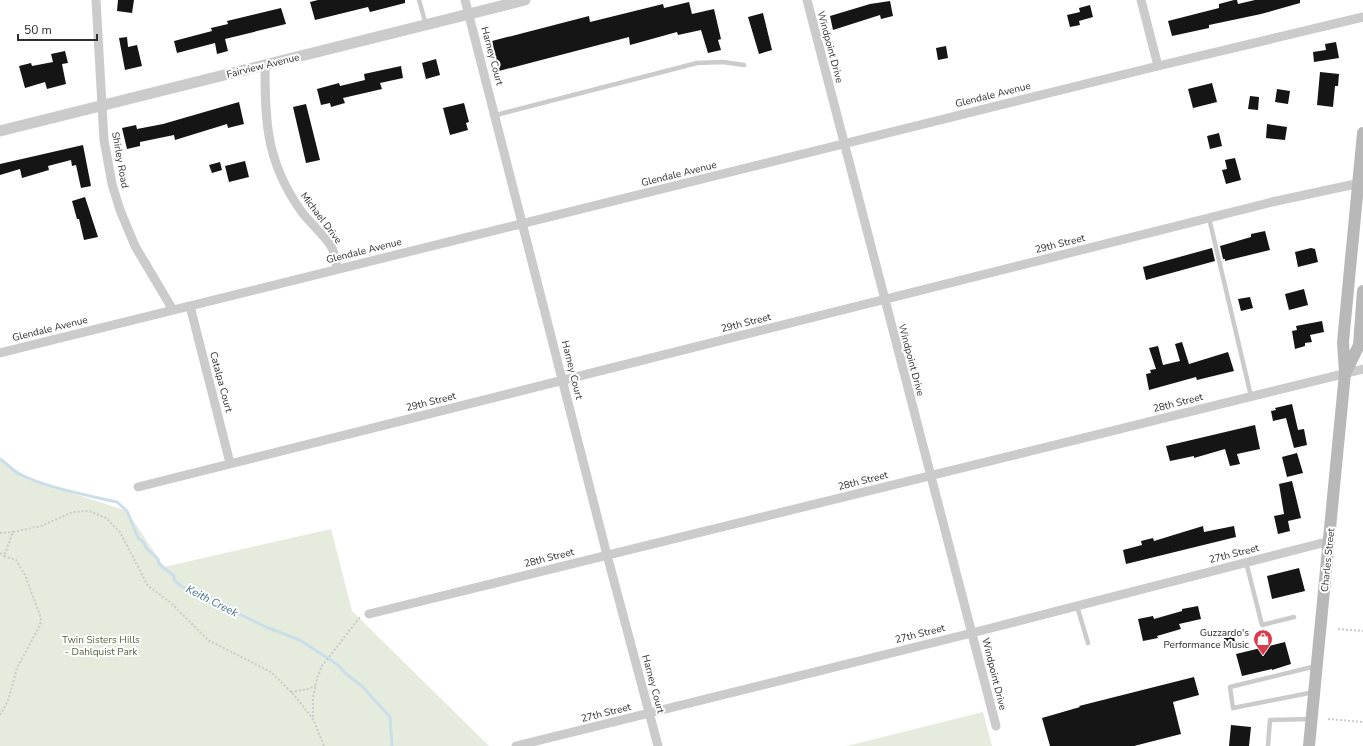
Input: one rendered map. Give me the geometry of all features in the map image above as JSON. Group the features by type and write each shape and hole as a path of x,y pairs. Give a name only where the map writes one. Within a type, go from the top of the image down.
{"main road":[{"name":"Charles Street","path":"1309,746 1345,374 1344,342 1360,201 1363,134"},
{"name":"Charles Street","path":"1345,374 1359,344 1363,291"}],"street":[{"name":"Shirley Road","path":"96,0 101,107 108,166 120,210 141,259 173,310"},
{"name":"Harney Court","path":"465,0 564,380 607,555 658,746"},
{"name":"Fairview Avenue","path":"0,131 525,0"},
{"name":"Windpoint Drive","path":"807,0 996,726"},
{"path":"1141,0 1158,66"},
{"name":"Glendale Avenue","path":"0,353 1158,66 1363,17"},
{"name":"Michael Drive","path":"265,65 266,126 276,165 289,192 300,210 332,247 338,269"},
{"name":"29th Street","path":"138,487 1272,202 1360,183"},
{"name":"Catalpa Court","path":"190,306 230,463"},
{"name":"28th Street","path":"369,614 1363,369"},
{"name":"27th Street","path":"516,746 972,633 1330,541"}],"lane":[{"path":"419,0 426,25"},
{"path":"496,115 697,63 722,62 744,65"},
{"path":"1209,218 1251,396"},
{"path":"1246,562 1262,625 1294,617"},
{"path":"1078,606 1088,643"},
{"path":"1315,692 1233,708 1230,687 1317,666"},
{"path":"1268,746 1270,720 1312,719"}],"path":[{"path":"0,533 42,526 73,512 89,511 106,518 120,532 148,586 170,602 208,640 271,672 291,692 313,719 324,746"},
{"path":"4,556 13,532"},
{"path":"0,553 16,560 25,575 42,618 40,625 17,668 8,701 0,716"},
{"path":"313,719 313,698 315,686 322,666 361,615 369,614"},
{"path":"1338,629 1363,631"},
{"path":"291,692 308,689 315,686"},
{"path":"1328,719 1363,722"}],"green space":[{"name":"Twin Sisters Hills - Dahlquist Park","path":"0,460 35,481 127,511 164,567 331,529 352,611 489,746 0,746"},
{"path":"983,712 992,746 847,746"}],"building":[{"path":"118,0 134,0 132,13 117,11"},
{"path":"318,0 405,0 405,3 370,12 368,7 315,20 310,2"},
{"path":"1237,0 1238,4 1255,0 1300,0 1300,3 1261,14 1209,25 1209,28 1172,36 1168,21 1219,8 1219,4"},
{"path":"890,1 893,16 881,19 880,15 833,30 830,16 870,4"},
{"path":"689,2 692,14 714,9 721,39 718,40 721,50 708,53 701,30 678,35 677,32 630,45 629,37 499,71 492,41 589,16 590,22 663,4 664,8"},
{"path":"1090,5 1093,17 1079,21 1080,25 1070,27 1067,15 1080,12 1079,8"},
{"path":"281,8 286,24 225,39 228,51 217,54 215,43 177,53 174,41 212,31 211,28 228,24 227,21"},
{"path":"763,13 772,50 759,54 748,17"},
{"path":"127,37 128,47 137,45 142,66 125,70 119,38"},
{"path":"1336,42 1339,58 1314,62 1313,52 1326,50 1325,44"},
{"path":"946,46 948,58 938,60 936,48"},
{"path":"65,51 68,63 62,64 66,84 47,89 45,82 25,88 19,66 31,63 32,66 53,62 51,54"},
{"path":"436,59 440,75 426,79 422,63"},
{"path":"401,66 403,78 380,83 382,89 343,98 345,103 331,107 330,103 321,105 317,89 339,83 340,86 365,80 364,74"},
{"path":"1320,72 1339,74 1338,86 1335,86 1333,107 1317,105"},
{"path":"1212,83 1217,102 1193,108 1188,89"},
{"path":"1277,89 1290,91 1288,104 1275,102"},
{"path":"1250,96 1259,97 1258,110 1248,109"},
{"path":"239,102 244,124 228,128 227,124 175,140 174,135 140,142 140,146 127,149 122,128 136,125 137,129 163,124"},
{"path":"464,103 469,122 466,123 468,130 450,135 443,108"},
{"path":"306,104 320,160 306,163 293,107"},
{"path":"1267,124 1287,127 1285,140 1266,138"},
{"path":"1219,133 1222,146 1210,149 1207,136"},
{"path":"83,145 91,186 81,188 76,165 72,166 71,160 48,166 49,170 22,178 20,169 0,175 0,164"},
{"path":"1235,158 1241,180 1226,184 1222,170 1227,169 1225,160"},
{"path":"245,161 249,177 229,182 225,166"},
{"path":"220,162 222,170 212,173 209,165"},
{"path":"85,197 98,237 84,240 79,219 77,219 72,201"},
{"path":"1265,231 1270,250 1225,261 1225,259 1223,259 1220,246 1251,237 1251,234"},
{"path":"1212,248 1215,261 1146,280 1143,267"},
{"path":"1311,248 1315,249 1318,262 1298,267 1295,252"},
{"path":"1304,289 1308,305 1289,310 1285,294"},
{"path":"1250,297 1253,308 1241,311 1238,299"},
{"path":"1322,321 1324,332 1310,335 1312,342 1305,343 1305,346 1295,349 1292,331 1297,330 1296,326"},
{"path":"1182,342 1189,364 1228,352 1234,371 1197,380 1196,377 1149,390 1146,374 1151,373 1150,370 1156,369 1149,348 1158,346 1163,365 1180,361 1175,344"},
{"path":"1292,404 1298,430 1304,429 1307,445 1294,448 1286,418 1273,421 1271,411 1276,410 1275,408"},
{"path":"1255,425 1260,449 1237,454 1240,464 1230,466 1225,449 1194,458 1194,456 1170,461 1166,446"},
{"path":"1297,453 1303,473 1287,477 1282,457"},
{"path":"1292,481 1301,518 1288,521 1290,531 1278,534 1274,516 1284,514 1279,484"},
{"path":"1203,526 1204,532 1234,526 1236,537 1126,564 1123,550 1142,545 1141,541 1153,538 1154,541"},
{"path":"1299,568 1305,591 1272,599 1267,576"},
{"path":"1198,606 1201,619 1179,624 1181,629 1157,636 1158,638 1143,641 1138,619 1153,616 1154,619 1182,611 1182,609"},
{"path":"1233,632 1236,647 1226,649 1223,634"},
{"name":"Guzzardo's Performance Music","path":"1285,642 1291,664 1272,670 1242,676 1236,654"},
{"path":"1194,677 1199,695 1173,702 1181,734 1134,746 1050,746 1042,718 1080,707 1079,706"},
{"path":"1231,725 1251,727 1249,746 1229,746"}],"waterway":[{"name":"Keith Creek","path":"0,459 17,473 30,479 67,491 117,502 127,511 138,538 158,559 159,564 174,576 174,580 181,586 214,605 231,610 266,627 300,640 338,665 346,674 362,686 390,717 392,746"}],"place":[{"name":"Guzzardo's Performance Music","path":"1263,656"}]}
